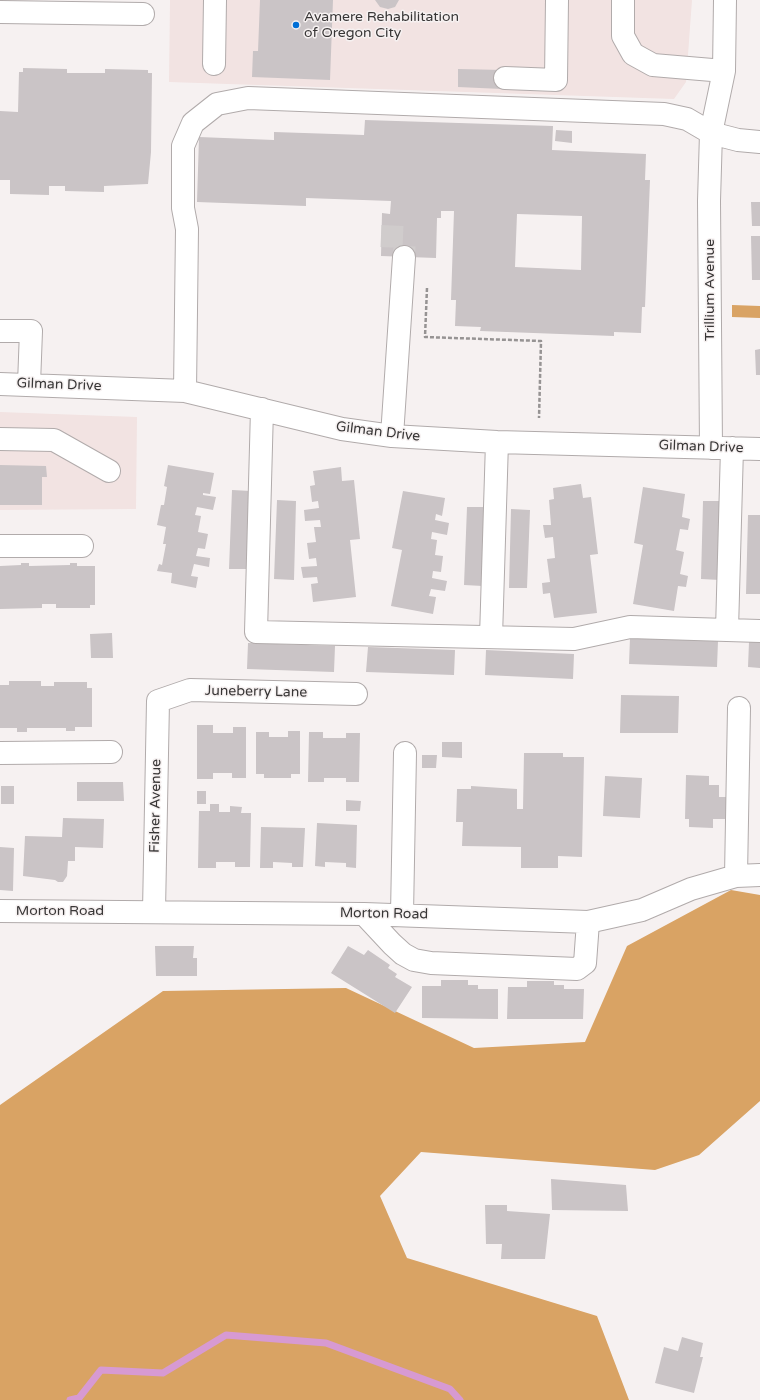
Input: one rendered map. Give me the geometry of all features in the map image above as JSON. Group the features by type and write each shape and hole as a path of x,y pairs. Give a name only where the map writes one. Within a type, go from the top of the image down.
{"street":[{"path":"214,64 215,0"},
{"path":"505,78 556,80 557,0"},
{"path":"623,0 623,36 633,54 653,65 724,71"},
{"name":"Trillium Avenue","path":"725,0 724,71 711,133 709,209 722,448 727,630"},
{"path":"0,12 143,14"},
{"path":"185,392 187,229 183,208 183,146 193,123 216,104 248,98 664,114 687,119 711,133 738,140 760,142"},
{"path":"392,436 404,257"},
{"path":"0,331 31,331 29,384"},
{"name":"Gilman Drive","path":"0,384 29,384 185,392 342,429 392,436 497,442 760,449"},
{"path":"262,409 256,632 574,639 630,627 760,631"},
{"path":"0,439 54,440 109,471"},
{"path":"491,637 497,442"},
{"path":"0,546 82,546"},
{"name":"Juneberry Lane","path":"158,700 190,690 356,694"},
{"name":"Fisher Avenue","path":"154,911 158,700"},
{"path":"736,876 739,708"},
{"path":"0,753 112,752"},
{"path":"402,914 405,754"},
{"name":"Morton Road","path":"0,911 402,914 588,922 642,910 691,889 736,876 760,875"},
{"path":"364,914 392,944 403,954 414,960 431,963 577,969 585,963 588,922"}],"path":[{"path":"427,281 425,337 541,341 540,418"}],"shaded area":[{"path":"170,0 692,0 686,82 674,99 169,82"},
{"path":"732,305 760,306 760,318 732,317"},
{"path":"0,412 137,417 136,509 0,510"},
{"path":"731,890 760,895 760,1101 699,1155 655,1170 421,1152 380,1196 407,1258 597,1316 629,1400 0,1400 0,1105 163,991 346,988 474,1048 585,1042 627,946"}],"building":[{"name":"Avamere Rehabilitation of Oregon City","path":"260,0 333,0 330,80 252,77 253,51 258,51"},
{"path":"375,0 399,0 395,7 388,9 380,7"},
{"path":"23,68 67,69 67,73 105,73 105,69 148,70 148,73 152,73 151,152 148,184 104,186 104,192 65,191 65,186 49,186 49,195 10,194 10,180 0,180 0,111 18,112 19,72 23,72"},
{"path":"458,69 503,70 502,89 458,87"},
{"path":"365,120 553,126 552,150 646,154 645,180 650,180 645,307 642,307 641,333 614,332 614,336 480,331 481,327 455,326 456,300 451,300 454,211 441,211 441,218 437,218 436,258 381,256 382,213 390,214 391,201 306,198 306,206 197,202 199,137 274,140 274,132 364,135","holes":["517,214 582,216 581,270 515,267"]},
{"path":"556,130 572,131 572,143 555,141"},
{"path":"751,202 760,202 760,226 752,226"},
{"path":"751,236 760,236 760,280 752,280"},
{"path":"760,349 760,375 756,375 755,350"},
{"path":"0,465 46,466 47,477 42,477 42,505 0,505"},
{"path":"168,465 214,473 210,494 203,493 203,495 216,497 213,510 197,507 195,515 201,516 198,532 208,534 205,549 198,548 196,556 210,558 209,567 194,564 191,576 198,577 196,588 171,583 172,573 157,571 159,564 162,565 166,544 163,544 166,527 157,525 161,505 164,505 167,487 164,486"},
{"path":"341,467 342,481 354,480 360,539 350,540 356,597 313,602 311,584 318,583 317,577 303,578 301,567 317,566 316,558 309,559 307,543 316,542 314,527 321,527 320,520 305,521 304,510 319,508 318,501 312,502 310,486 315,485 313,471"},
{"path":"581,484 583,498 591,497 598,554 590,555 597,613 554,618 550,593 543,594 542,583 550,582 547,559 555,558 553,537 545,538 543,525 551,525 549,500 554,499 553,488"},
{"path":"643,487 685,494 682,517 690,519 688,530 680,529 676,550 684,552 680,574 688,576 686,587 678,586 674,611 633,604 643,545 634,543"},
{"path":"232,490 251,491 249,569 229,569"},
{"path":"403,491 445,498 442,516 436,514 435,520 449,523 447,535 432,532 431,539 437,540 435,555 443,556 441,572 433,571 432,578 447,581 445,591 431,589 429,596 436,597 433,614 391,606 402,550 392,548"},
{"path":"277,500 296,501 294,580 274,579"},
{"path":"703,501 723,501 720,580 701,579"},
{"path":"467,507 487,507 483,586 464,585"},
{"path":"511,509 530,510 527,588 509,588"},
{"path":"748,515 760,515 760,594 746,594"},
{"path":"21,563 29,563 29,566 70,565 70,563 77,563 77,566 95,566 95,605 90,605 90,608 56,608 56,604 42,604 42,608 0,609 0,566 21,565"},
{"path":"112,633 113,658 91,658 90,634"},
{"path":"630,638 718,641 717,667 629,664"},
{"path":"749,642 760,642 760,668 748,667"},
{"path":"248,643 335,646 334,672 247,669"},
{"path":"368,647 455,650 454,675 366,672"},
{"path":"486,650 574,654 573,679 485,675"},
{"path":"9,681 41,681 41,686 54,686 54,682 87,682 87,688 92,688 92,727 75,727 75,731 66,731 66,728 27,728 27,732 17,732 17,728 0,728 0,685 9,685"},
{"path":"621,695 679,696 678,733 620,733"},
{"path":"197,725 213,725 213,733 233,733 233,727 246,727 246,778 232,778 232,773 213,773 213,779 197,779"},
{"path":"288,731 300,731 300,774 291,774 291,778 264,778 264,774 256,774 256,732 269,732 269,737 288,737"},
{"path":"309,732 323,732 323,738 346,738 346,733 360,733 359,782 346,782 346,778 324,778 324,782 308,782"},
{"path":"442,742 462,742 462,758 442,757"},
{"path":"524,753 563,753 563,757 584,757 582,857 558,856 558,868 521,868 521,847 462,846 463,822 456,822 457,789 471,789 471,786 517,789 517,809 523,809"},
{"path":"422,755 437,755 436,768 422,768"},
{"path":"686,775 709,776 709,785 719,785 719,797 729,797 729,819 713,819 713,828 689,827 689,819 685,819"},
{"path":"605,776 642,778 640,818 603,816"},
{"path":"77,782 123,782 124,801 77,801"},
{"path":"1,786 14,786 14,804 1,804"},
{"path":"197,791 206,791 206,804 197,804"},
{"path":"346,800 361,801 360,811 346,811"},
{"path":"210,804 219,804 219,812 230,812 230,806 242,807 241,813 251,813 250,867 235,867 235,862 216,862 216,868 198,868 199,811 210,811"},
{"path":"63,818 104,819 103,848 75,847 75,861 68,861 67,876 63,882 23,876 25,836 62,837"},
{"path":"317,823 357,825 356,868 346,867 346,863 325,862 325,867 315,866"},
{"path":"261,827 305,828 303,867 292,867 292,863 273,862 273,868 260,868"},
{"path":"0,847 14,848 13,891 0,890"},
{"path":"155,946 194,946 193,958 197,958 197,976 156,976"},
{"path":"348,946 364,955 368,950 390,965 388,968 397,974 395,977 412,987 395,1013 331,973"},
{"path":"441,980 468,980 468,985 478,985 478,989 498,989 498,1019 422,1018 422,986 441,986"},
{"path":"527,981 554,981 554,985 564,985 564,989 584,989 583,1019 507,1019 508,987 527,987"},
{"path":"551,1179 626,1185 628,1211 552,1210"},
{"path":"485,1205 507,1205 507,1211 550,1214 545,1259 501,1259 502,1244 486,1244"},
{"path":"682,1337 703,1343 700,1357 703,1357 694,1393 655,1383 664,1347 678,1351"}],"waterway":[{"path":"70,1400 79,1398 101,1370 163,1373 226,1335 326,1343 450,1389 460,1400"}],"tunnel":[{"path":"381,236 405,237 404,257"}],"place":[{"name":"Avamere Rehabilitation of Oregon City","path":"296,25"}]}
